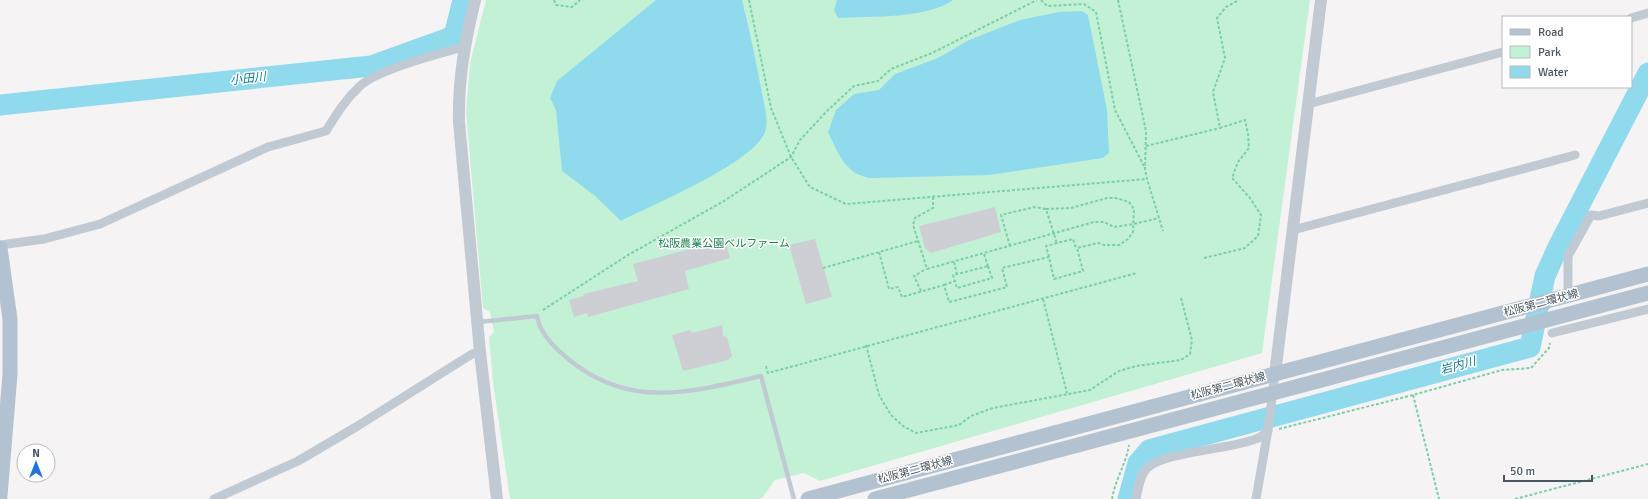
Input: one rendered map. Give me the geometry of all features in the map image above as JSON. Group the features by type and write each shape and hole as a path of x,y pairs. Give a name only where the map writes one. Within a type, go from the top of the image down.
{"main road":[{"path":"0,247 10,319 10,374 0,496"},
{"name":"松阪第二環状線","path":"808,499 1648,274"},
{"name":"松阪第二環状線","path":"875,499 1130,431 1272,400 1512,329 1648,293"}],"street":[{"path":"475,0 464,47 458,95 459,122 480,352 497,499"},
{"path":"1256,499 1268,431 1321,0"},
{"path":"1632,18 1648,13"},
{"path":"0,247 44,239 100,224 268,147 326,131 342,106 360,86 378,75 444,52 464,47"},
{"path":"1308,104 1502,52"},
{"path":"1293,230 1575,155"},
{"path":"1568,296 1568,256 1590,215 1599,216 1648,203"},
{"path":"1552,333 1648,309"},
{"path":"214,499 298,461 356,427 472,354 480,352"},
{"path":"1136,499 1144,471 1157,461 1223,446 1244,443 1258,438 1268,431"}],"lane":[{"path":"477,322 536,316 542,330 563,354 576,365 606,382 639,392 660,394 700,390 761,376 794,499"}],"path":[{"path":"554,0 556,5 572,7 580,0"},
{"path":"749,0 771,108 791,157 810,187 846,204 1147,179"},
{"path":"543,310 628,255 724,201 791,157 800,140 828,110 854,86 878,81 891,69 932,53 1037,0"},
{"path":"1041,0 1047,6 1084,4 1096,12 1115,110 1145,169"},
{"path":"1118,0 1146,131 1145,169 1163,230"},
{"path":"1220,128 1213,92 1225,58 1217,18 1226,7 1239,0"},
{"path":"1146,146 1220,128 1245,120 1249,148 1238,162 1232,178 1250,198 1261,215 1258,236 1245,248 1204,258"},
{"path":"926,269 914,225 915,218 933,208 933,197"},
{"path":"1010,246 1001,215 1036,207 1046,209 1071,208 1107,198 1116,198 1128,202 1134,209 1133,232 1128,240 1119,245 1104,245 1098,243 1077,248"},
{"path":"1046,209 1057,244"},
{"path":"921,291 914,276 926,269 1094,222 1104,222 1114,227 1159,218"},
{"path":"1073,240 1077,248 1083,271 1054,279 1046,246 1057,244 1073,240"},
{"path":"823,268 918,241"},
{"path":"879,252 889,289 898,287 902,297 955,281"},
{"path":"984,253 992,278 957,288 953,275 988,266"},
{"path":"944,284 949,302 1007,287 1002,268 1049,257"},
{"path":"954,262 957,274"},
{"path":"766,366 768,373 853,350 866,345 1137,273"},
{"path":"866,345 879,395 891,414 903,426 916,433 959,425 971,416 993,408 1067,393 1090,390 1119,372 1136,366 1181,360 1190,354 1192,340 1181,298"},
{"path":"1043,299 1067,393"},
{"path":"1268,431 1413,395 1502,370 1531,368 1549,348 1552,333"},
{"path":"1413,395 1439,499"},
{"path":"1112,499 1127,456 1130,431"},
{"path":"1515,499 1648,464"}],"green space":[{"name":"松阪農業公園ベルファーム","path":"486,0 1310,0 1262,353 820,481 804,473 775,480 762,498 758,499 510,499 493,382 489,337 494,332 490,312 483,308 466,111 470,64"}],"water":[{"path":"656,0 742,0 765,107 766,127 765,132 757,144 742,157 723,170 621,221 594,195 562,171 556,110 550,98 557,81"},
{"path":"837,0 953,0 929,11 914,14 838,18 834,10"},
{"path":"1082,11 1088,15 1107,110 1109,153 1103,158 989,175 872,178 856,173 849,168 839,155 828,132 836,110 854,94 879,90 895,74 938,58 969,40 1020,20 1059,12"}],"building":[{"path":"995,207 1001,232 931,253 925,248 919,226"},
{"path":"815,239 832,297 806,304 789,245"},
{"path":"725,240 730,258 685,271 689,289 588,317 587,313 574,317 569,300 584,296 583,294 638,281 633,264"},
{"path":"722,325 723,336 727,337 732,356 728,360 683,371 672,335 690,330 692,333"}],"waterway":[{"name":"小田川","path":"0,105 371,66 454,36 463,0"},
{"name":"岩内川","path":"1128,499 1138,463 1149,450 1530,347 1545,276 1558,247 1648,73"}]}
